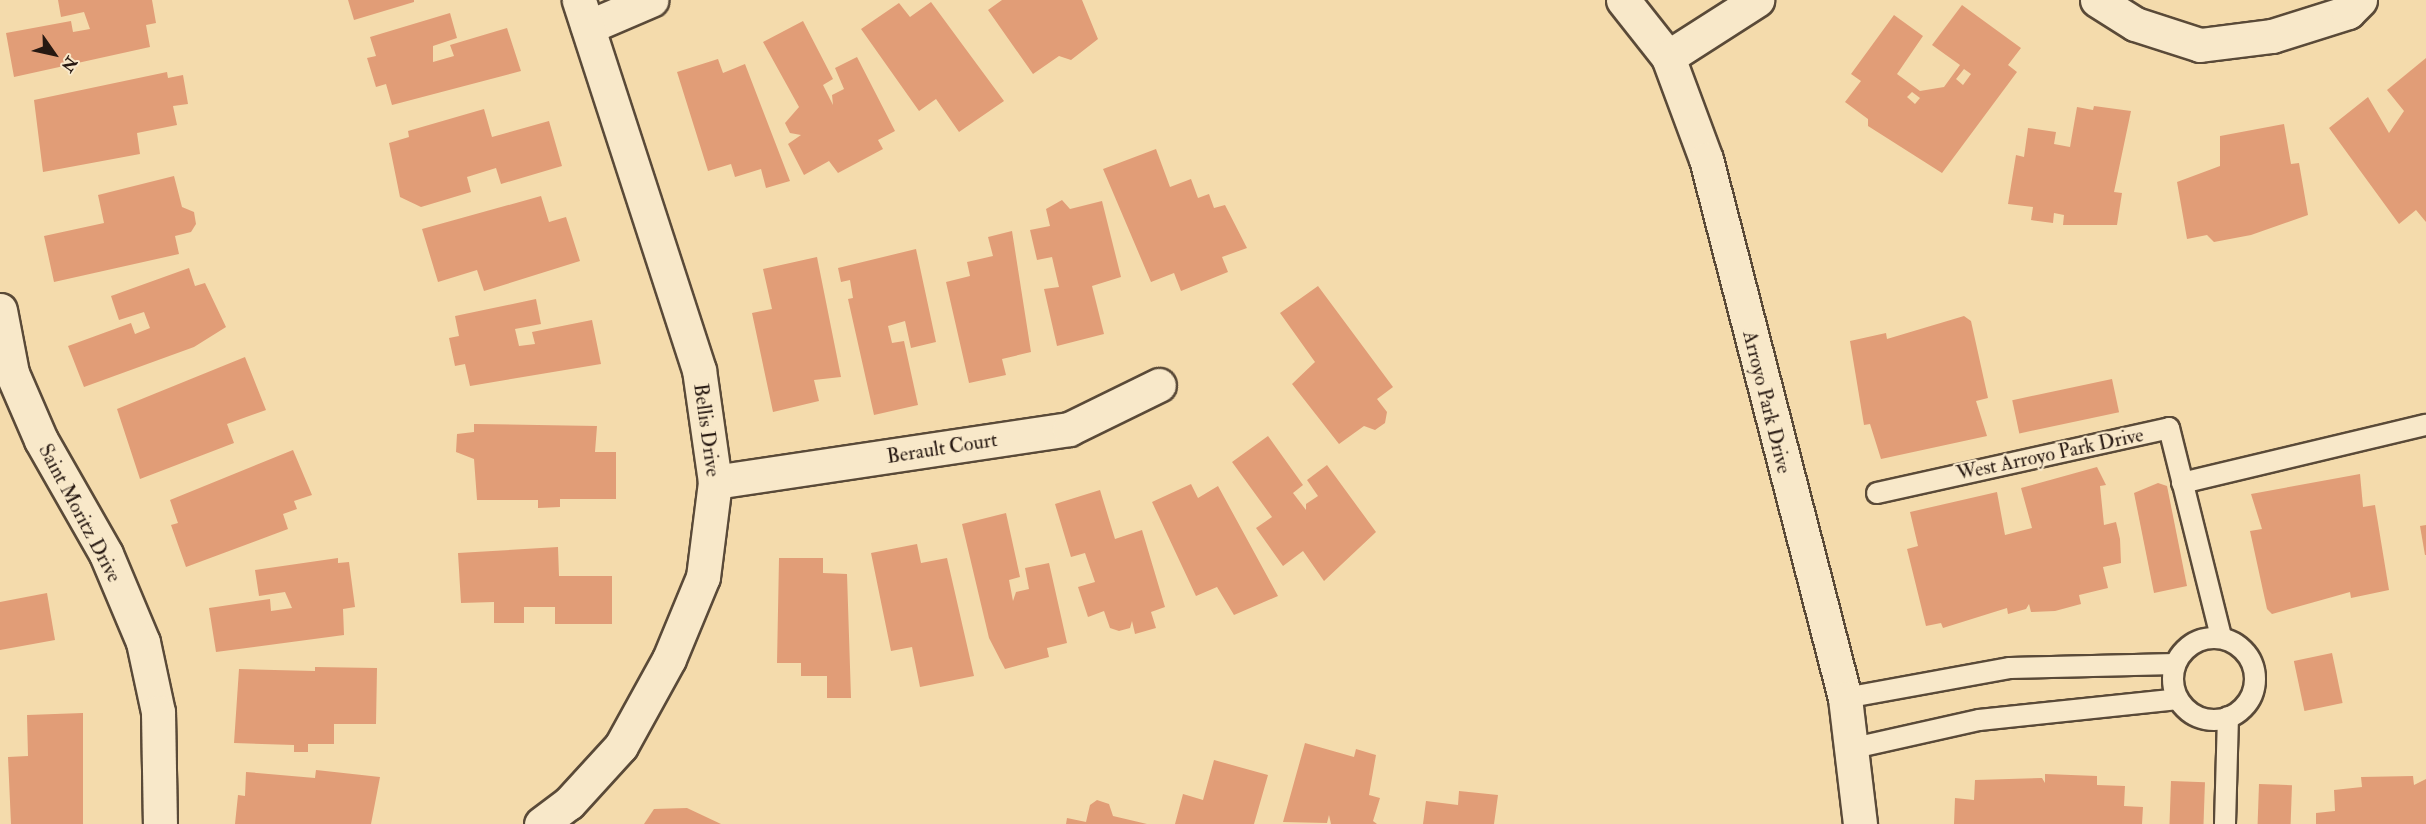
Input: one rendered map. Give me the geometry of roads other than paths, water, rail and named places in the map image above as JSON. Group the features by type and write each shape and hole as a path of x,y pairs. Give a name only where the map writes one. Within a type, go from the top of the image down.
{"street":[{"path":"584,14 651,0"},
{"name":"Arroyo Park Drive","path":"1623,0 1668,57 1706,159 1845,698 1854,748 1860,824"},
{"path":"1668,57 1757,0"},
{"path":"2097,0 2135,24 2199,45 2272,36 2348,12 2360,0"},
{"name":"Bellis Drive","path":"541,824 569,803 621,746 669,659 703,577 716,482 699,370 584,14"},
{"name":"Saint Moritz Drive","path":"0,310 6,374 106,554 143,642 158,712 160,824"},
{"name":"Berault Court","path":"716,482 1069,429 1159,385"}],"lane":[{"path":"2182,483 2426,425"},
{"name":"West Arroyo Park Drive","path":"1877,493 2169,428 2221,637"},
{"path":"1854,748 1979,720 2178,699 2205,719 2228,717 2249,701 2255,674 2244,650 2221,637 2193,643 2175,664 2178,699"},
{"path":"1845,698 2010,668 2175,664"},
{"path":"2225,824 2228,717"}]}
